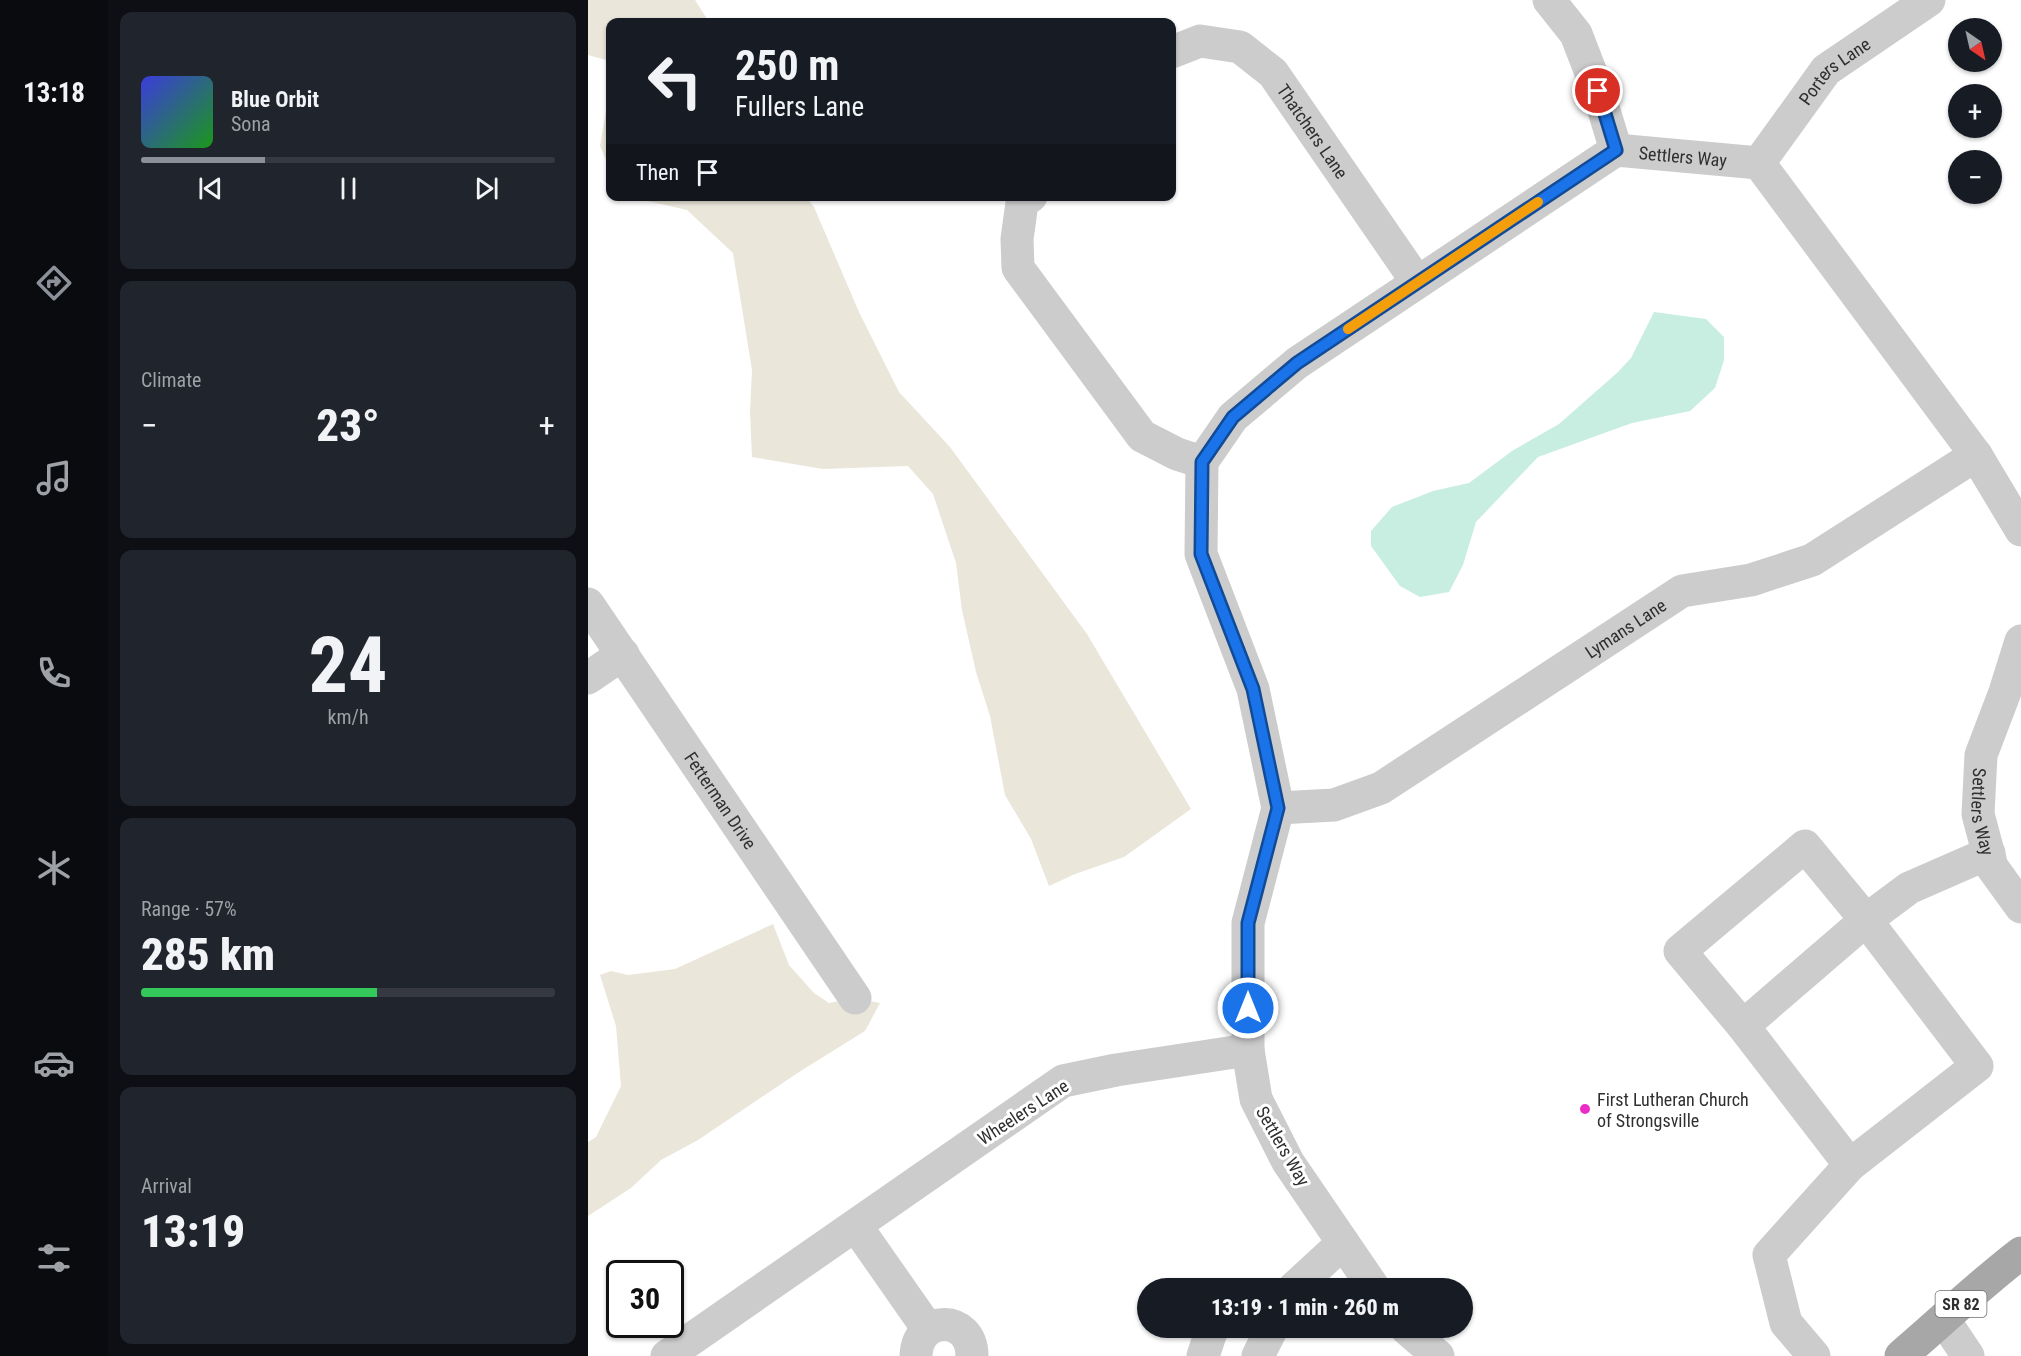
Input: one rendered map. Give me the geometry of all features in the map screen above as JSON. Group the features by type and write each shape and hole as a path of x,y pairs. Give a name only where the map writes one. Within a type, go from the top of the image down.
{"main road":[{"name":"SR 82","path":"1901,1356 1985,1281 2021,1253"}],"street":[{"path":"1549,0 1576,34 1598,91 1616,150"},
{"name":"Porters Lane","path":"1759,163 1826,70 1929,0"},
{"name":"Thatchers Lane","path":"1176,50 1200,41 1240,46 1273,73 1417,282"},
{"name":"Settlers Way","path":"1367,1278 1288,1162 1256,1099 1248,1050 1248,923 1278,808 1253,689 1201,554 1202,462 1233,417 1297,363 1616,150 1759,163"},
{"path":"1759,163 1976,455 2021,530"},
{"path":"1025,201 1022,203 1017,239 1018,268 1142,436 1177,454 1202,462"},
{"name":"Lymans Lane","path":"1278,808 1334,805 1381,788 1682,591 1751,580 1812,560 1976,455"},
{"name":"Fetterman Drive","path":"588,604 855,998"},
{"name":"Settlers Way","path":"2021,641 1981,755 1978,814 1992,867 2021,907"},
{"path":"588,678 623,654"},
{"path":"1814,1356 1786,1323 1769,1255 1850,1165 1977,1066 1866,920 1805,846 1680,951 1743,1026 1850,1165"},
{"path":"1743,1026 1866,920 1909,888 1989,853"},
{"name":"Wheelers Lane","path":"667,1356 1063,1082 1116,1070 1248,1050"},
{"path":"856,1226 922,1342 939,1324 950,1325 960,1329 968,1337 972,1347 972,1356"},
{"path":"1305,1278 1343,1243"},
{"path":"1944,1320 1968,1356"},
{"path":"1203,1356 1209,1338"},
{"path":"1258,1356 1267,1338"},
{"path":"1417,1338 1438,1356"}],"shaded area":[{"path":"588,0 695,0 706,18 606,18 606,60 588,55"},
{"path":"606,111 606,160 600,146"},
{"path":"648,201 809,201 814,207 859,312 899,392 950,447 1087,634 1191,809 1124,857 1075,874 1049,886 1031,839 1005,795 990,716 976,672 962,610 956,563 933,494 908,466 823,469 752,457 750,412 752,370 733,253 687,210"},
{"path":"1654,312 1706,319 1724,337 1724,360 1715,388 1690,411 1632,423 1538,457 1476,522 1463,565 1449,592 1420,597 1400,586 1371,546 1371,531 1392,507 1433,491 1469,483 1512,451 1559,424 1631,358"},
{"path":"773,924 789,965 814,993 829,1003 855,998 880,1003 865,1031 698,1140 661,1160 631,1188 588,1216 588,1142 596,1137 621,1086 616,1026 600,975 611,971 628,975 675,969"}],"slow traffic":[{"path":"1348,329 1538,202"}],"place":[{"name":"First Lutheran Church of Strongsville","path":"1585,1109"}],"route":[{"path":"1248,1008 1248,923 1278,808 1253,689 1201,554 1202,462 1233,417 1297,363 1616,150 1598,91"}]}
